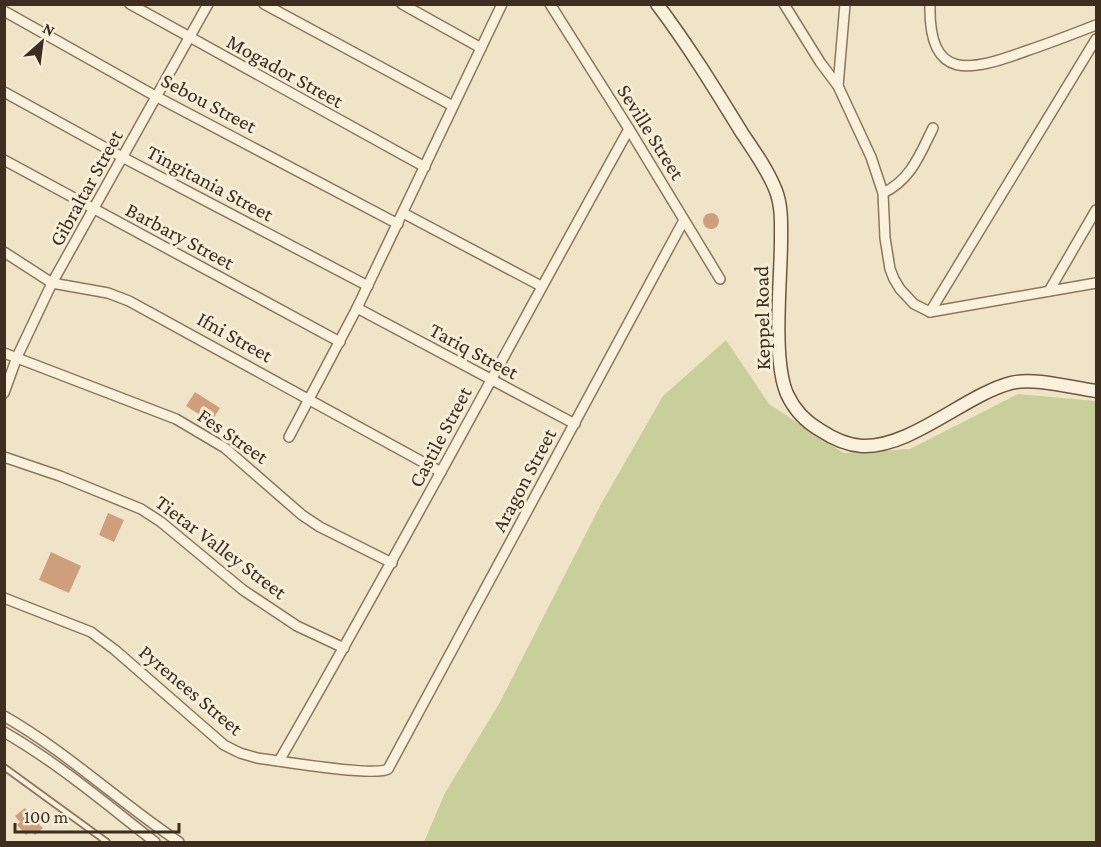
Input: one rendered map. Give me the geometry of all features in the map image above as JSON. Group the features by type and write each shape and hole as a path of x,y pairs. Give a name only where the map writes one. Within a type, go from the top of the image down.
{"street":[{"name":"Mogador Street","path":"130,4 424,167"},
{"name":"Gibraltar Street","path":"4,393 17,357 52,283 124,158 208,4"},
{"path":"264,4 453,106"},
{"path":"402,4 481,48"},
{"path":"289,437 368,286 502,4"},
{"name":"Seville Street","path":"550,4 720,279"},
{"name":"Keppel Road","path":"657,4 735,120 768,175 776,193 781,227 779,338 781,373 791,402 809,422 826,434 844,442 869,446 911,432 1011,383 1034,382 1096,391"},
{"path":"784,4 820,62 838,86 871,157 883,193 885,238 890,269 900,289 914,304 930,312 1096,283"},
{"path":"838,86 845,4"},
{"path":"930,4 930,30 933,42 942,56 960,66 984,66 998,62 1096,26"},
{"name":"Sebou Street","path":"4,11 157,97 398,224"},
{"path":"930,312 1096,39"},
{"name":"Tingitania Street","path":"4,92 124,158 368,286"},
{"path":"883,193 898,185 908,175 933,128"},
{"name":"Castile Street","path":"279,761 392,564 541,286 629,129"},
{"name":"Barbary Street","path":"4,160 340,342"},
{"path":"1048,291 1096,210"},
{"path":"403,213 541,286"},
{"name":"Aragon Street","path":"396,758 684,220"},
{"name":"Ifni Street","path":"4,252 52,283 108,293 129,301 441,472"},
{"name":"Tariq Street","path":"357,308 575,424"},
{"name":"Fes Street","path":"4,353 194,428 233,454 311,521 392,564"},
{"name":"Tietar Valley Street","path":"4,457 60,476 141,509 161,522 243,590 297,626 344,648"},
{"name":"Pyrenees Street","path":"4,598 92,632 224,745 240,753 279,761 381,772 388,770 396,758"},
{"path":"4,716 30,731 90,774 178,843"},
{"path":"4,732 83,785 154,843"}],"lane":[{"path":"4,767 107,843"}],"green space":[{"path":"726,340 769,404 844,453 910,449 1018,394 1096,401 1096,842 424,842 445,793 500,702 601,504 663,396"}],"building":[{"path":"711,213 719,221 711,229 703,221"},
{"path":"195,392 220,408 211,422 186,406"},
{"path":"108,513 124,520 114,542 99,535"},
{"path":"51,552 81,566 69,593 39,580"},
{"path":"25,808 29,813 34,809 43,819 38,823 43,828 35,835 31,831 26,835 17,825 20,822 15,816"}]}
